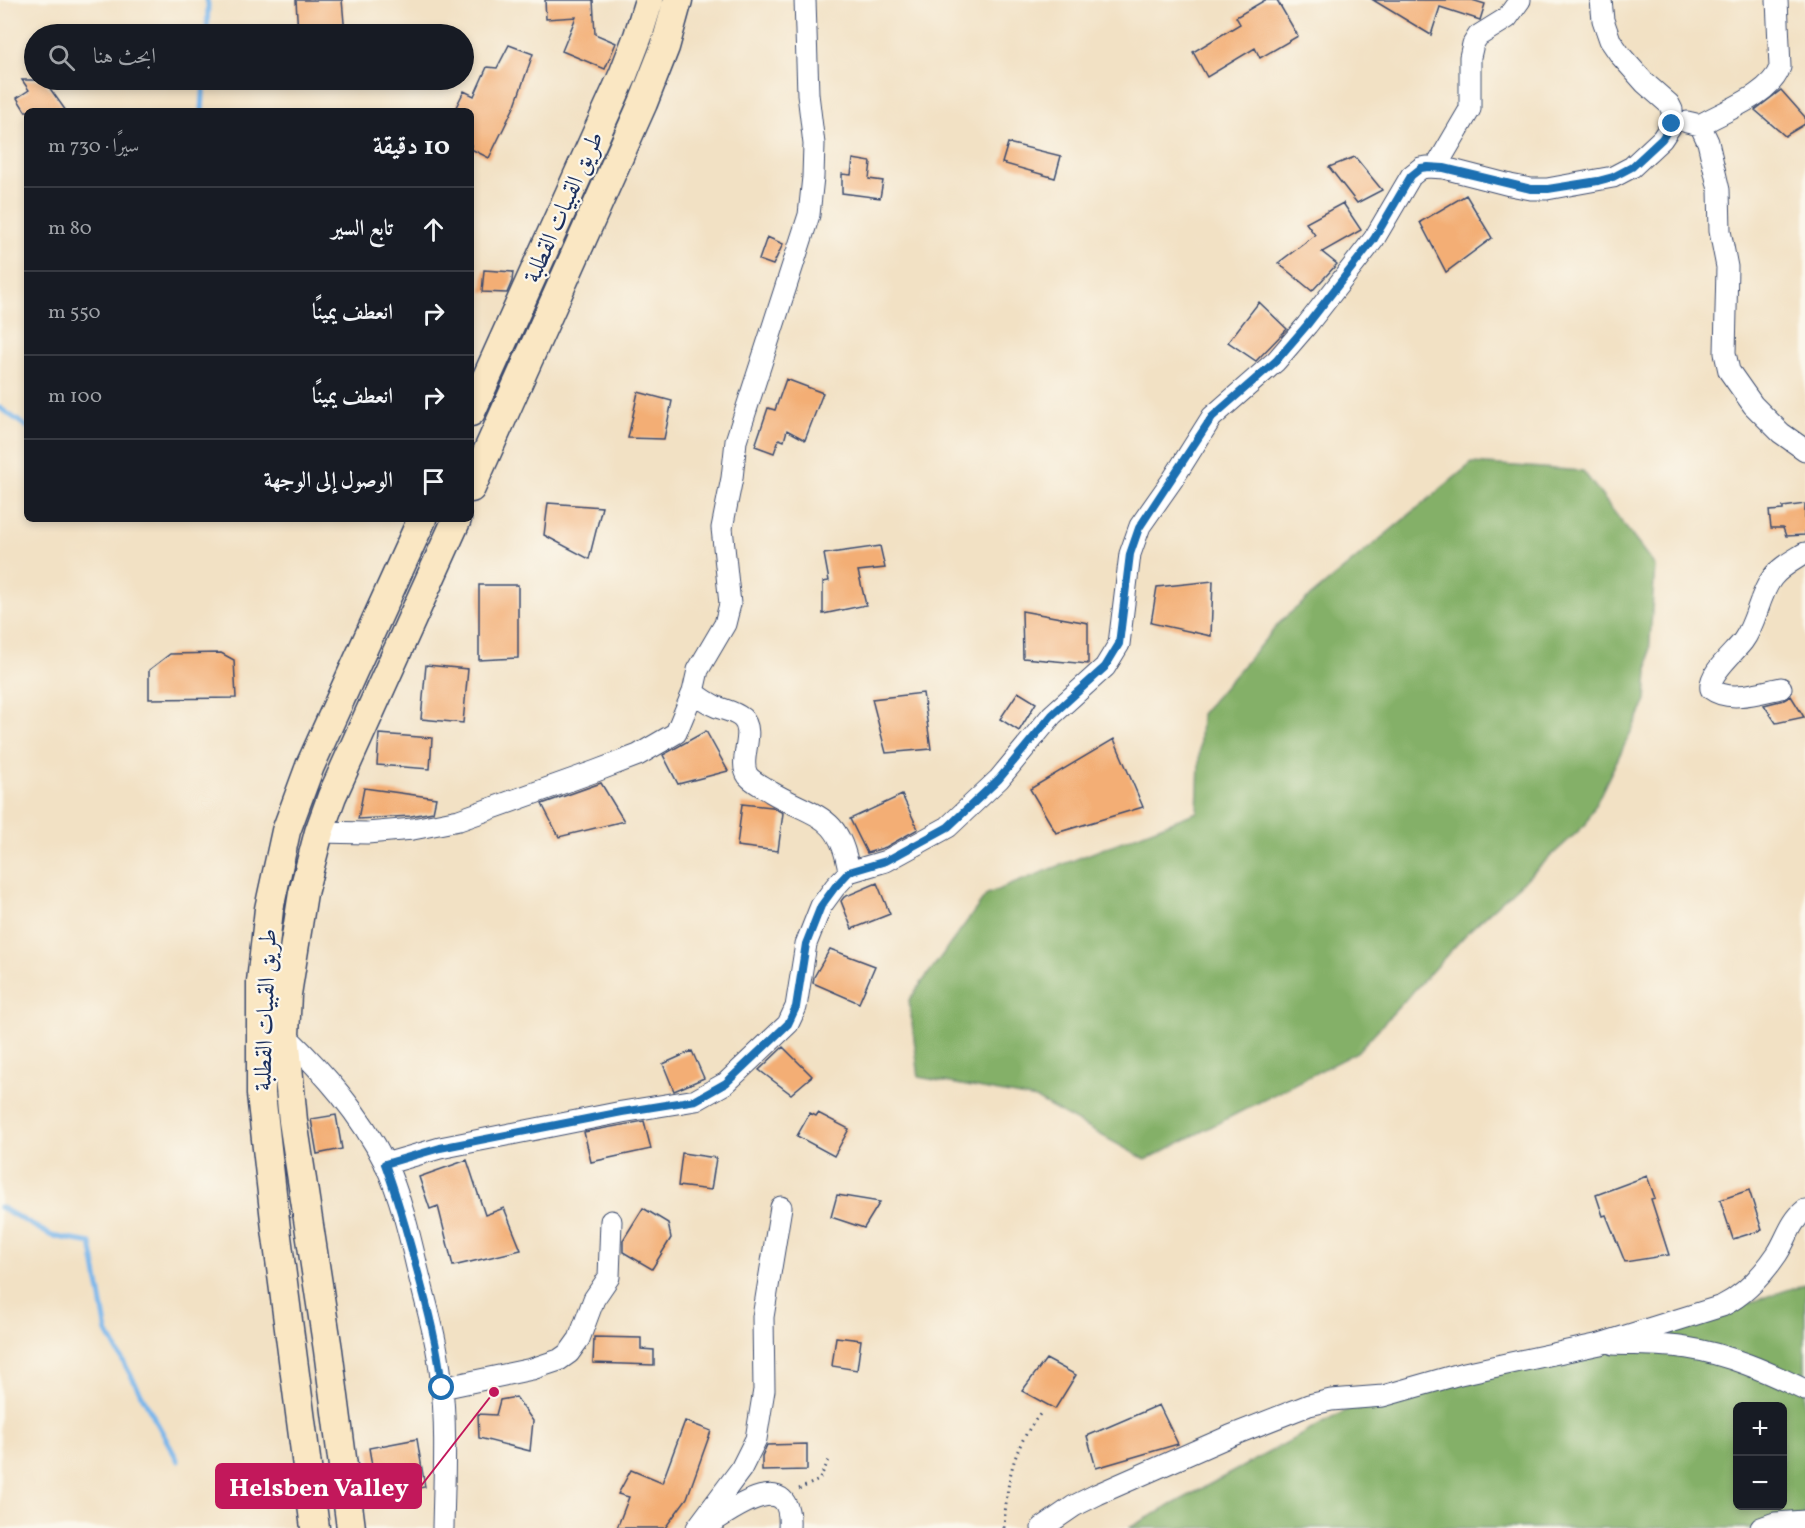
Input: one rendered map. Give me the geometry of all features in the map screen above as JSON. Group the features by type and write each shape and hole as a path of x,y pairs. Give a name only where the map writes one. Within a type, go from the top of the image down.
{"main road":[{"name":"طريق القبيات القطلبة","path":"474,405 623,75 649,0"},
{"path":"474,481 639,114 665,47 678,0"},
{"path":"638,36 665,47"},
{"name":"طريق القبيات القطلبة","path":"315,1528 261,1094 261,982 267,920 286,831 310,766 421,522"},
{"path":"351,1528 328,1350 293,1121 285,1035 287,994 303,893 319,832 332,796 456,522"}],"street":[{"path":"319,832 367,834 413,829 459,820 638,755 676,733 693,692 698,670 725,624 730,604 722,528 732,478 736,441 809,215 814,144 808,94 805,0"},
{"path":"1436,167 1470,110 1470,57 1473,44 1478,36 1507,18 1520,0"},
{"path":"385,1164 440,1148 622,1112 696,1100 726,1083 788,1024 796,1007 806,944 821,906 835,887 849,872 886,861 948,827 999,779 1052,715 1105,667 1119,644 1127,572 1139,528 1212,417 1276,361 1307,325 1374,239 1411,176 1421,168 1436,167 1531,189 1548,189 1613,177 1632,167 1662,139 1670,128 1673,118 1669,104 1645,83 1621,56 1603,20 1601,0"},
{"path":"1673,118 1700,125 1762,90 1777,75 1780,67 1777,0"},
{"path":"1700,125 1708,142 1719,190 1720,231 1727,267 1725,353 1729,371 1753,405 1781,433 1805,450"},
{"path":"1781,688 1748,694 1721,695 1711,689 1710,683 1744,639 1754,619 1763,591 1772,578 1794,559 1805,553"},
{"path":"693,692 703,700 741,717 747,726 746,767 750,778 831,824 843,842 849,872"},
{"path":"285,1035 337,1088 364,1127 385,1164 402,1211 434,1333 442,1388 444,1416 442,1528"},
{"path":"697,1528 741,1469 756,1439 764,1390 763,1317 781,1207"},
{"path":"1042,1528 1074,1506 1098,1494 1230,1436 1310,1405 1330,1400 1383,1396 1460,1374 1600,1344 1722,1306 1745,1292 1778,1254 1793,1222 1805,1210"},
{"path":"442,1388 532,1369 559,1360 569,1353 579,1339 594,1299 609,1277 611,1221"},
{"path":"1600,1344 1687,1348 1763,1370 1805,1390"},
{"path":"704,1528 745,1501 766,1495 782,1501 788,1511 789,1528"},
{"path":"1761,1528 1775,1523 1805,1521"}],"path":[{"path":"1004,1528 1014,1462 1021,1441 1041,1413"},
{"path":"778,1498 819,1480 829,1460"}],"green space":[{"path":"1472,463 1583,471 1655,566 1646,701 1586,824 1470,930 1357,1052 1146,1160 1036,1099 919,1077 909,1000 987,894 1197,812 1201,714 1283,619"},
{"path":"1805,1284 1805,1528 1129,1528 1369,1398 1623,1345"}],"building":[{"path":"296,0 342,0 344,24 297,24"},
{"path":"545,0 593,0 595,34 616,43 605,69 562,51 576,17 546,19"},
{"path":"1265,0 1277,0 1298,36 1260,58 1255,48 1207,77 1193,52 1240,24 1236,17"},
{"path":"1373,0 1472,0 1485,4 1480,20 1440,7 1431,35"},
{"path":"509,45 533,54 515,105 489,158 474,150 474,108 456,108 464,91 474,96 487,67 497,68"},
{"path":"29,90 51,90 64,108 24,109 17,98"},
{"path":"1781,90 1805,117 1805,124 1785,136 1755,110"},
{"path":"1008,143 1061,156 1055,178 1002,163"},
{"path":"1355,157 1382,190 1357,203 1329,167"},
{"path":"853,159 871,162 869,179 883,181 880,198 842,193 842,174 851,175"},
{"path":"1466,195 1492,238 1446,272 1420,222"},
{"path":"1343,203 1361,230 1322,252 1337,264 1312,291 1278,263 1315,235 1306,223"},
{"path":"767,237 783,244 773,265 759,260"},
{"path":"484,270 513,272 507,293 482,292"},
{"path":"1259,302 1287,329 1256,361 1228,342"},
{"path":"786,379 823,393 805,440 787,430 784,441 779,439 774,453 755,446 768,408 775,410"},
{"path":"638,392 672,401 664,439 628,438"},
{"path":"548,503 602,507 589,559 544,535"},
{"path":"1805,504 1805,535 1786,536 1783,528 1771,528 1769,511"},
{"path":"880,546 885,568 858,571 866,605 823,614 823,582 829,581 824,554"},
{"path":"1213,581 1211,636 1151,623 1157,587"},
{"path":"479,585 518,585 518,658 479,660"},
{"path":"1022,611 1088,623 1088,664 1023,658"},
{"path":"221,653 234,660 236,698 149,699 149,670 170,654"},
{"path":"426,665 468,669 463,723 421,719"},
{"path":"1018,692 1036,703 1019,731 1000,719"},
{"path":"923,693 931,749 886,753 872,699"},
{"path":"1791,696 1804,717 1776,723 1764,705"},
{"path":"706,731 728,771 678,784 663,755"},
{"path":"379,734 432,738 430,769 377,765"},
{"path":"1114,739 1143,807 1056,833 1030,789"},
{"path":"601,783 624,821 559,837 542,804"},
{"path":"364,788 436,798 433,812 411,816 358,819"},
{"path":"902,795 918,829 886,847 867,853 850,819"},
{"path":"742,804 772,807 783,813 778,851 737,846"},
{"path":"877,883 890,914 852,929 841,901 844,897"},
{"path":"830,949 875,966 859,1003 813,983"},
{"path":"783,1047 812,1076 791,1094 759,1070"},
{"path":"692,1051 704,1078 674,1091 663,1064"},
{"path":"810,1113 816,1116 818,1113 849,1129 834,1156 797,1136"},
{"path":"336,1115 342,1149 317,1154 311,1119"},
{"path":"644,1121 651,1149 591,1162 584,1132"},
{"path":"682,1153 716,1158 711,1190 678,1186"},
{"path":"467,1160 485,1215 504,1208 521,1250 453,1266 438,1206 430,1209 419,1177"},
{"path":"1647,1176 1655,1198 1651,1199 1669,1255 1625,1262 1606,1215 1603,1216 1596,1195"},
{"path":"1749,1190 1762,1230 1733,1239 1720,1200"},
{"path":"837,1195 880,1202 864,1228 831,1217"},
{"path":"643,1208 668,1223 671,1238 652,1269 623,1252 623,1240"},
{"path":"594,1337 641,1338 641,1349 654,1350 654,1365 593,1363"},
{"path":"836,1337 861,1340 857,1370 832,1366"},
{"path":"1046,1359 1076,1375 1055,1409 1022,1391"},
{"path":"516,1397 533,1421 530,1451 479,1438 478,1414 496,1415 500,1400"},
{"path":"1159,1405 1178,1444 1096,1468 1087,1436"},
{"path":"685,1421 711,1431 687,1498 665,1528 617,1528 629,1497 618,1494 631,1470 662,1483"},
{"path":"417,1439 425,1487 377,1495 369,1448"},
{"path":"807,1444 807,1470 762,1471 762,1456 767,1445"}],"waterway":[{"path":"207,0 207,24"},
{"path":"202,108 203,90"},
{"path":"0,408 24,425"},
{"path":"0,1207 52,1236 91,1243 107,1332 178,1461"}],"place":[{"name":"Helsben Valley","path":"494,1392"}],"route":[{"path":"442,1388 434,1333 402,1211 385,1164 440,1148 622,1112 696,1100 726,1083 788,1024 796,1007 806,944 821,906 835,887 849,872 886,861 948,827 999,779 1052,715 1105,667 1119,644 1130,554 1139,528 1212,417 1276,361 1307,325 1374,239 1411,176 1421,168 1444,168 1531,189 1548,189 1598,181 1613,177 1632,167 1662,139 1672,124"}]}
